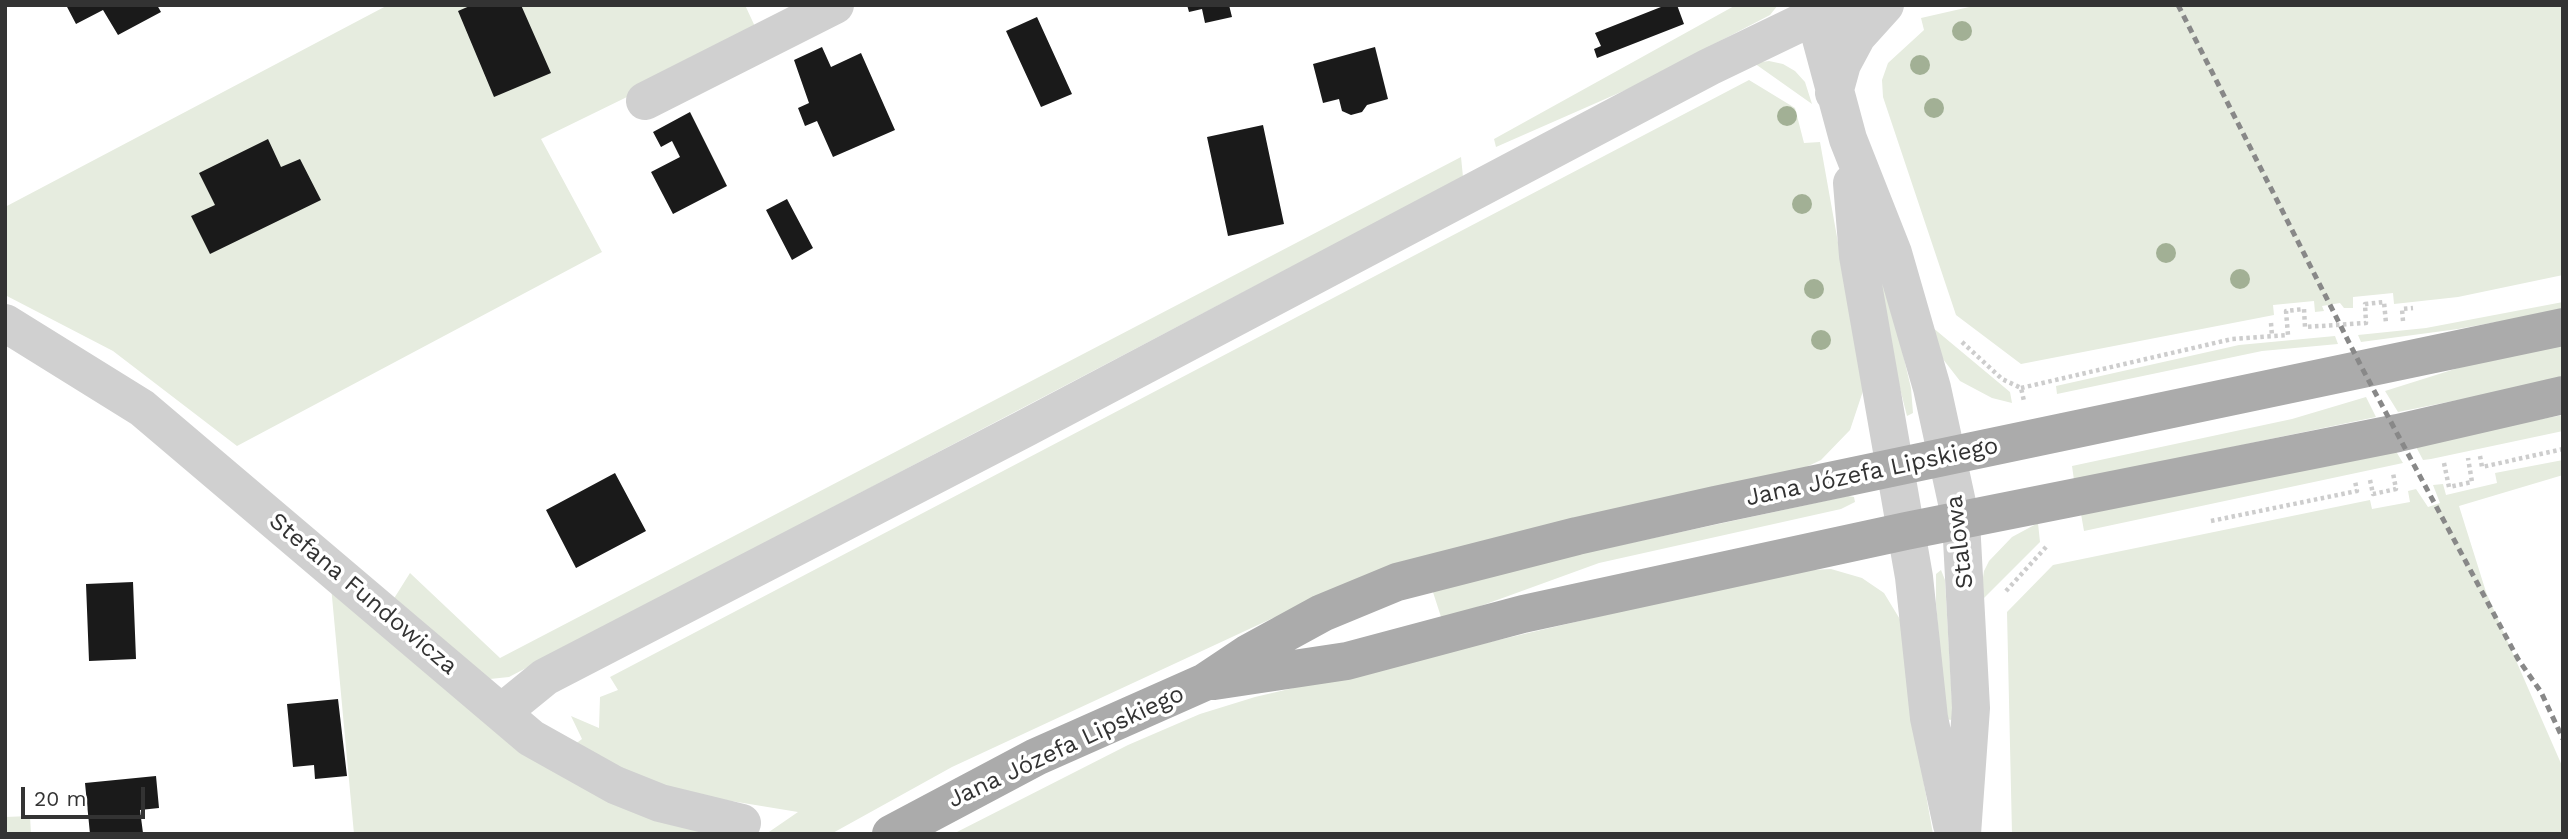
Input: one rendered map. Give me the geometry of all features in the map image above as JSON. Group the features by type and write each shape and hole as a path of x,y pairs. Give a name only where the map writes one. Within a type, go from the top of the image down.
{"main road":[{"name":"Jana Józefa Lipskiego","path":"891,834 1036,757 1205,682 1284,632 1334,607 1397,582 1577,536 2563,327"},
{"name":"Jana Józefa Lipskiego","path":"1205,682 1347,661 1523,614 1906,531 2398,433 2563,395"}],"street":[{"path":"645,101 835,5"},
{"path":"502,712 545,677 1036,423 1813,11 1861,5"},
{"path":"1835,93 1842,64 1857,36 1885,5"},
{"name":"Stalowa","path":"1813,11 1847,139 1893,253 1932,387 1961,521 1971,708 1962,834"},
{"name":"Stalowa","path":"1847,139 1858,256 1921,628 1929,718 1954,834"},
{"name":"Stefana Fundowicza","path":"5,323 142,408 531,738 615,785 660,803 742,823"}],"path":[{"path":"1957,337 2002,379 2021,387 2232,339 2288,335 2286,311 2304,309 2305,327 2366,323 2365,304 2384,302 2385,323 2403,322 2402,309 2413,309"},
{"path":"2271,323 2272,335"},
{"path":"2021,387 2032,438"},
{"path":"2435,464 2444,462 2449,487 2472,482 2467,457 2480,455 2482,467 2563,449"},
{"path":"2211,521 2357,492 2354,480 2369,476 2373,494 2396,489 2393,472 2404,470"}],"shaded area":[{"path":"388,5 745,5 758,33 541,139 602,252 237,446 113,351 5,295 5,207"},
{"path":"1736,5 1778,5 1770,15 1628,89 1496,147 1494,139"},
{"path":"1978,5 2563,5 2563,275 2458,297 2394,304 2393,293 2353,297 2353,308 2344,308 2340,303 2322,306 2324,311 2315,312 2314,301 2273,305 2274,315 2021,364 1956,315 1883,97 1882,80 1888,63 1924,30 1921,18"},
{"path":"1769,61 1783,64 1795,71 1805,82 1812,104 1754,63"},
{"path":"1749,80 1795,108 1804,143 1820,142 1864,388 1850,430 1821,460 1804,468 1273,618 952,767 831,834 766,834 798,812 725,800 640,780 574,745 582,739 571,716 599,728 600,697 618,690 610,677"},
{"path":"1461,157 1463,177 509,677 490,679 393,600 410,573 500,658"},
{"path":"1870,270 1884,275 1911,388 1913,413 1907,416"},
{"path":"2563,302 2563,310 2458,329 2361,342 2358,335 2426,328"},
{"path":"1932,327 2010,392 2012,403 1992,398 1960,381 1939,354"},
{"path":"2335,336 2338,344 2262,351 2057,394 2056,386 2239,345"},
{"path":"2563,345 2563,379 2398,412 2385,391 2474,363"},
{"path":"2366,397 2376,417 2074,480 2072,466 2292,419"},
{"path":"2563,415 2563,431 2431,459 2423,460 2414,443"},
{"path":"2394,448 2403,463 2084,531 2081,514"},
{"path":"2563,460 2563,475 2459,506 2486,592 2563,768 2563,834 2012,834 2007,612 2053,565 2370,500 2372,509 2410,502 2408,491 2416,489 2428,507 2440,503 2433,485 2443,484 2446,495 2497,483 2495,473"},
{"path":"1848,496 1854,497 1855,502 1841,509 1599,563 1442,620 1431,586"},
{"path":"2038,523 2040,542 1979,603 1984,571 1989,561 2012,537"},
{"path":"1831,569 1862,578 1884,593 1901,621 1914,728 1933,834 953,834 1128,745 1200,714 1255,697 1793,571"},
{"path":"1941,570 1945,580 1953,719 1950,720 1946,718 1936,604 1936,574"},
{"path":"331,586 705,834 354,834"},
{"path":"30,816 31,834 5,834 5,817"}],"building":[{"path":"66,5 157,5 161,12 118,35 103,10 76,24"},
{"path":"472,5 521,5 551,73 494,97 458,11"},
{"path":"1187,5 1229,5 1232,17 1205,23 1202,9 1189,12"},
{"path":"1666,5 1677,5 1684,24 1597,58 1594,49 1601,46 1595,33"},
{"path":"1037,17 1072,94 1041,107 1006,31"},
{"path":"822,47 831,67 861,53 895,130 833,157 817,121 805,126 798,108 809,103 794,60"},
{"path":"1375,47 1388,99 1367,105 1362,112 1351,115 1342,111 1339,99 1323,103 1313,64"},
{"path":"690,112 727,186 673,214 651,172 680,157 672,141 661,147 653,132"},
{"path":"1263,125 1284,224 1228,236 1207,137"},
{"path":"268,139 281,167 300,159 321,200 210,254 191,216 215,205 199,173"},
{"path":"787,199 813,248 792,260 766,210"},
{"path":"615,473 646,531 576,568 546,510"},
{"path":"133,582 136,659 89,661 86,584"},
{"path":"338,699 347,776 315,779 314,765 293,767 287,704"},
{"path":"156,776 159,808 140,810 143,833 90,834 85,783"}],"railway":[{"path":"2178,5 2362,368 2518,659 2541,692 2563,739"}]}
